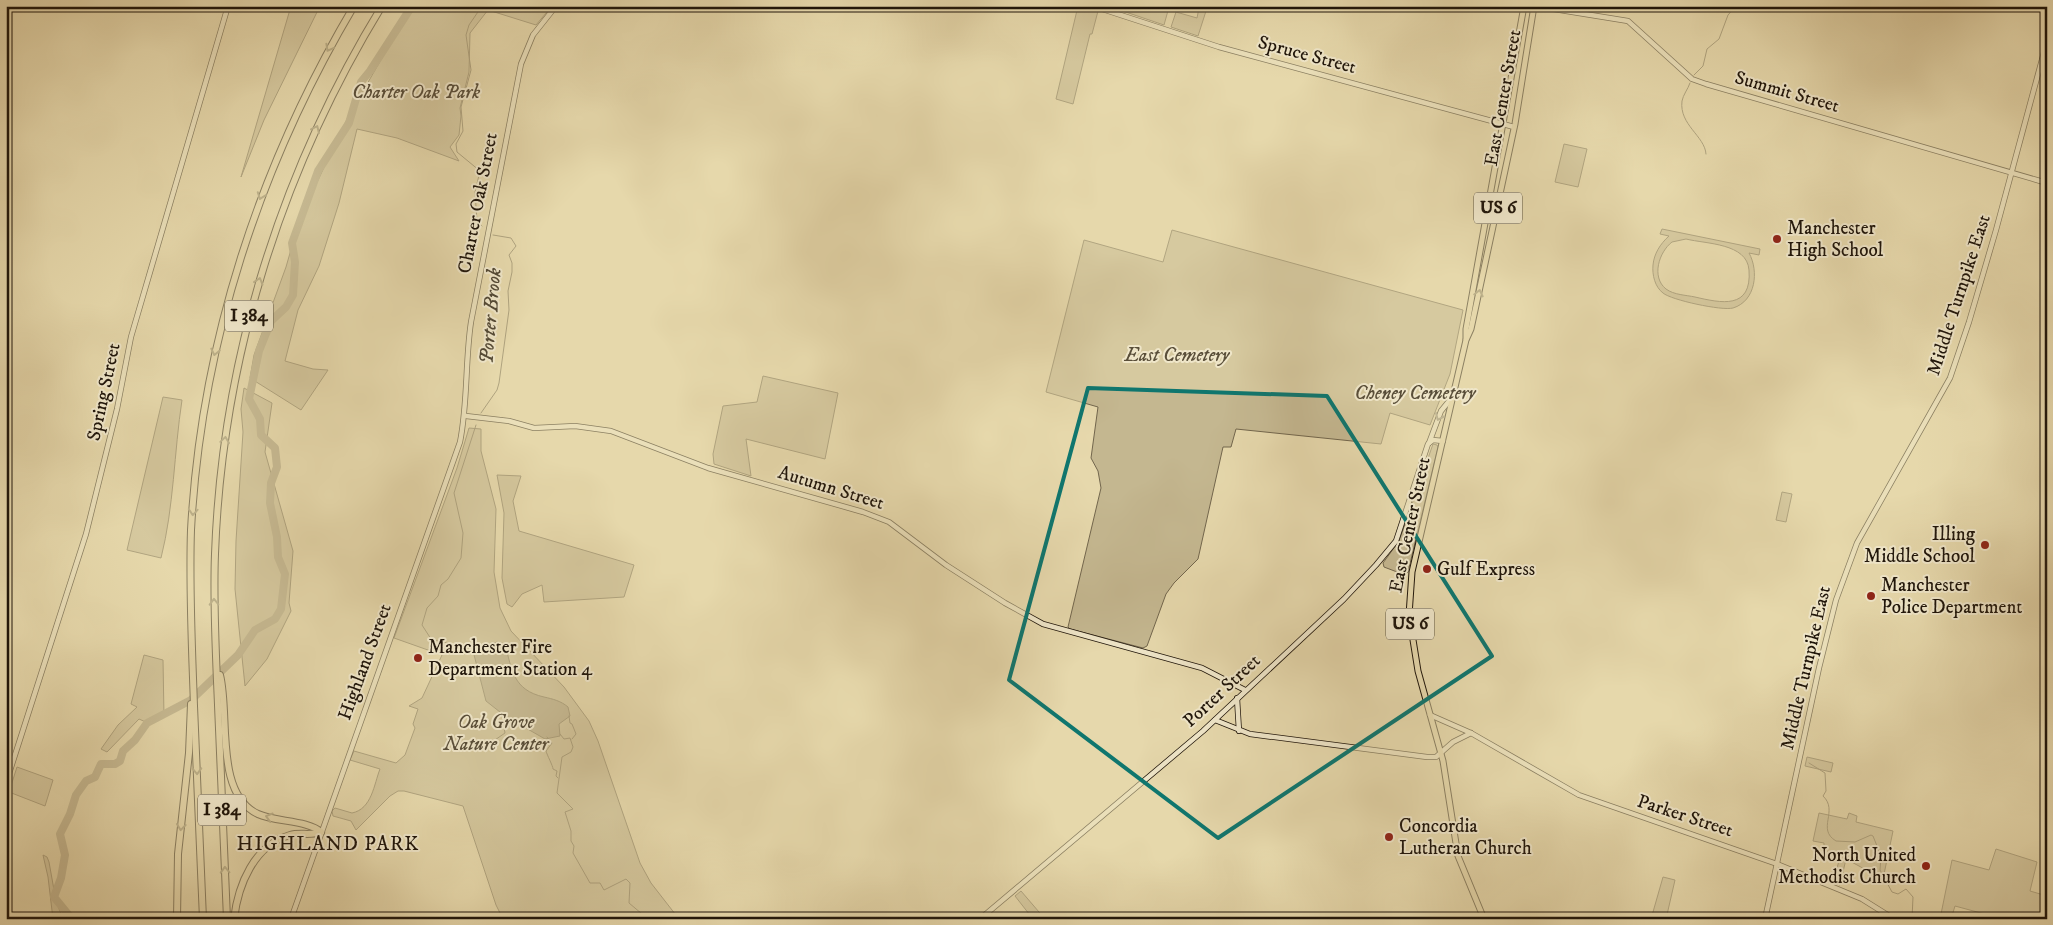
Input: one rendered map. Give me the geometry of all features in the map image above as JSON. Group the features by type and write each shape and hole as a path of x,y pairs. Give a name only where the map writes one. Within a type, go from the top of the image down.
{"highway":[{"name":"I 384","path":"203,919 192,724 194,688 190,578 195,481 206,398 223,318 241,253 274,162 314,77 354,6"},
{"name":"I 384","path":"227,919 221,682 216,667 214,577 220,479 232,396 253,302 281,213 310,142 346,68 382,6"},
{"path":"220,699 231,774 239,798 259,814 313,827 321,832"},
{"path":"177,919 178,854 192,724"},
{"path":"234,919 243,881 262,852 275,842 289,835 321,832"}],"main road":[{"name":"East Center Street","path":"1466,340 1466,328 1524,6"},
{"name":"East Center Street","path":"1484,919 1458,856 1441,754 1416,662 1409,598 1412,572 1466,340 1471,329 1481,284 1514,127 1535,6"}],"street":[{"name":"Spring Street","path":"6,783 86,534 112,432 134,328 228,6"},
{"name":"Charter Oak Street","path":"466,416 466,364 471,322 519,74 528,43 556,6"},
{"name":"Spruce Street","path":"1093,6 1219,47 1514,127"},
{"name":"Summit Street","path":"1535,6 1633,23 1693,79 2047,183"},
{"name":"Middle Turnpike East","path":"1766,919 1828,625 1841,582 1857,543 1873,512 1950,378 1969,322 2012,174 2047,41"},
{"name":"Porter Street","path":"980,919 1215,720 1344,599 1391,548 1399,532 1438,418 1454,394"},
{"name":"Autumn Street","path":"466,416 509,422 534,428 575,426 612,431 708,468 863,512 889,522 946,565 1005,603 1043,624 1202,668 1245,690"},
{"name":"Highland Street","path":"290,919 456,454 466,416"},
{"path":"1428,444 1433,440 1443,441"},
{"path":"1237,698 1239,731"},
{"name":"Parker Street","path":"1430,715 1471,733 1579,795 1777,864 1862,899 1894,919"},
{"path":"1215,720 1239,731 1301,742 1427,757 1436,757 1453,742 1471,733"}],"highlighted area":[{"path":"1088,388 1327,396 1492,656 1218,838 1009,680"}],"green space":[{"path":"291,6 320,6 264,120 241,177"},
{"name":"Charter Oak Park","path":"412,6 552,6 536,25 488,10 470,33 469,72 460,108 459,135 450,147 459,161 397,138 357,129 339,203 319,266 298,310 285,361 313,369 328,370 301,410 250,378 254,355 286,267 300,218 348,117"},
{"path":"1078,6 1098,11 1092,34 1090,34 1073,104 1056,99"},
{"path":"1108,6 1169,6 1169,7 1164,25"},
{"path":"1199,8 1206,11 1198,36 1171,27 1176,12 1197,18"},
{"path":"1564,144 1587,149 1578,187 1555,182"},
{"path":"1662,229 1760,249 1759,255 1749,253 1754,268 1754,276 1751,292 1747,299 1733,308 1727,309 1686,302 1663,293 1656,284 1653,269 1656,253 1669,236 1660,234","holes":["1686,239 1724,246 1741,254 1747,261 1749,283 1740,298 1733,301 1715,301 1673,292 1661,284 1658,265 1663,252 1672,242"]},
{"name":"East Cemetery","path":"1172,230 1463,310 1450,374 1430,425 1390,413 1381,444 1236,429 1231,447 1223,447 1198,559 1174,583 1166,594 1147,646 1143,648 1068,627 1101,488 1098,471 1091,458 1098,407 1046,392 1084,240 1163,262"},
{"path":"763,376 838,393 825,459 746,439 751,476 714,464 713,454 723,406 757,402"},
{"path":"244,388 272,403 265,452 293,551 289,603 291,611 267,659 245,686 235,589 243,432 241,409"},
{"path":"163,397 182,400 169,519 161,558 127,550"},
{"name":"Oak Grove Nature Center","path":"469,428 481,429 481,451 496,509 494,572 500,608 511,631 564,687 589,721 598,741 640,863 651,883 679,919 503,919 496,905 463,806 398,791 390,796 356,830 351,821 333,816 332,811 335,808 352,813 359,811 368,801 374,788 380,769 350,760 354,751 396,763 405,755 415,728 413,724 418,709 409,706 422,698 442,655 394,638 457,468"},
{"path":"1433,444 1438,447 1408,572 1405,575 1384,567 1383,563 1399,541"},
{"path":"497,475 521,476 513,501 519,531 634,565 624,597 544,602 542,585 522,594 512,607 507,604 502,578 504,513"},
{"path":"1782,492 1792,494 1786,522 1776,520"},
{"path":"144,655 163,660 164,717 150,724 139,719 107,752 101,749 118,725 137,707 131,704"},
{"path":"1807,757 1833,763 1831,772 1805,766"},
{"path":"17,767 53,780 45,806 9,792"},
{"path":"1819,813 1847,819 1849,813 1857,816 1856,822 1893,831 1883,879 1846,859 1840,885 1833,883 1840,857 1824,851 1824,843 1813,841"},
{"path":"1996,849 2037,862 2030,891 2047,896 2047,919 2003,919 1955,906 1951,919 1940,919 1952,860 1989,870"},
{"path":"43,855 47,857 49,862 56,901 63,919 53,919 48,877"},
{"path":"1663,877 1675,880 1666,919 1651,919"},
{"path":"1021,891 1045,919 1033,919 1015,896"}],"shaded area":[{"path":"498,642 505,644 512,670 520,684 534,694 563,703 568,707 570,716 559,724 560,736 545,739 505,716 486,701 473,651 476,646"}],"waterway":[{"path":"72,919 54,897 61,878 65,855 60,834 70,814 76,795 86,781 95,777 101,764 115,764 120,761 123,751 135,740 147,723 191,700 238,655 255,630 275,619 281,609 285,574 278,557 277,537 270,503 271,483 277,467 275,448 261,435 260,419 249,399 259,351 271,321 286,307 293,295 295,262 292,243 318,171 349,123 361,82 412,6"},
{"name":"Porter Brook","path":"482,6 469,25 466,35 471,70 461,107 463,131 456,144 457,152 480,171 475,192 477,221 482,226"},
{"path":"1694,75 1703,66 1707,49 1719,39 1728,15 1736,6"},
{"path":"1690,83 1682,101 1682,109 1684,117 1705,148 1706,154"},
{"name":"Porter Brook","path":"481,413 497,390 499,383 509,310 508,291 512,272 512,263 509,255 516,246 511,238 493,235"},
{"name":"Porter Brook","path":"474,650 431,639 422,625 427,608 438,596 441,585 448,579 461,558 463,533 454,493 476,425"},
{"path":"569,716 570,723 576,734 572,739"},
{"path":"478,749 486,749 505,733 503,722 508,717"},
{"path":"560,734 564,739 570,738 573,747 571,752 562,757 557,793 573,809 565,812 571,831 571,841 574,846 573,853 590,883 600,883 604,890 626,879 630,883 629,903 648,919"},
{"path":"547,737 552,743 546,751 553,769 557,771 556,776 558,778"},
{"path":"1809,763 1825,773 1826,791 1823,796 1829,808 1827,825 1830,836 1836,841 1855,842 1871,835 1873,836 1881,856 1880,870 1892,892 1898,894 1906,889 1913,897 1912,919"}],"place":[{"name":"Manchester High School","path":"1777,239"},
{"name":"Illing Middle School","path":"1985,545"},
{"name":"Gulf Express","path":"1427,569"},
{"name":"Manchester Police Department","path":"1871,596"},
{"name":"Manchester Fire Department Station 4","path":"418,658"},
{"name":"Concordia Lutheran Church","path":"1389,837"},
{"name":"North United Methodist Church","path":"1926,866"}],"district":[{"name":"HIGHLAND PARK","path":"328,844"}],"park label":[{"name":"Cheney Cemetery","path":"1415,393"}]}
